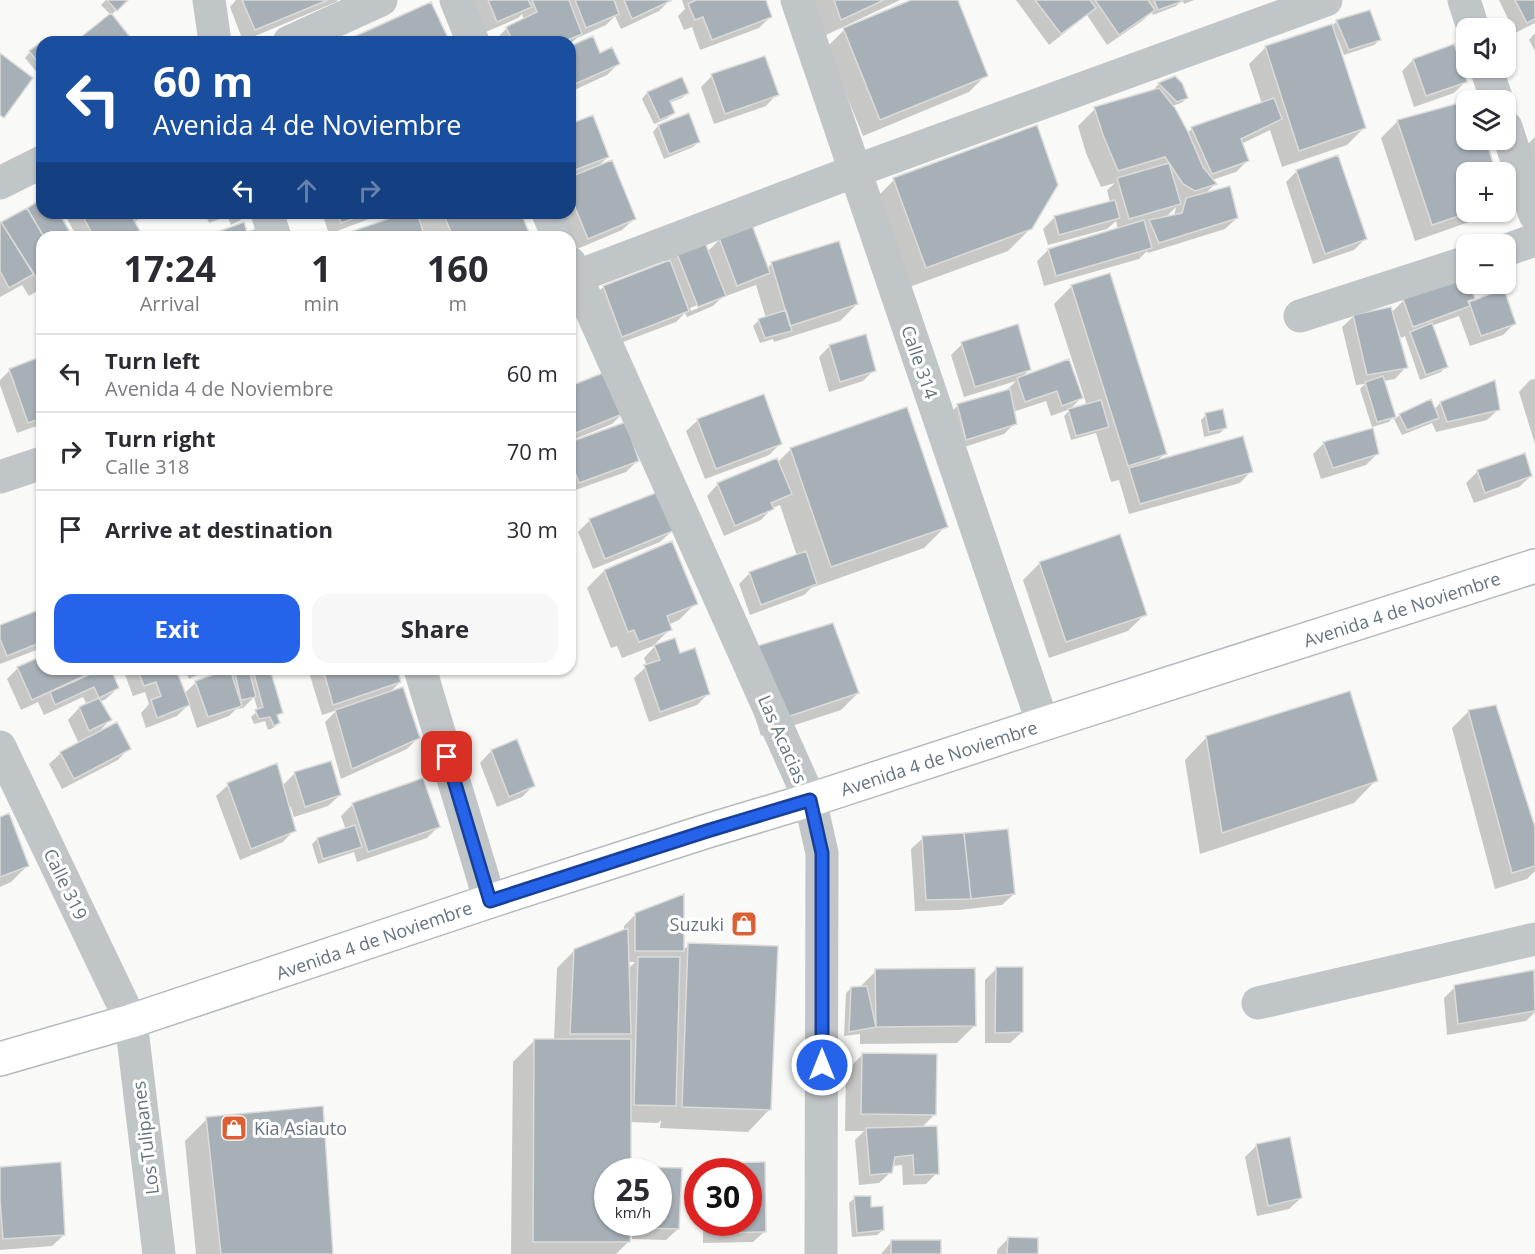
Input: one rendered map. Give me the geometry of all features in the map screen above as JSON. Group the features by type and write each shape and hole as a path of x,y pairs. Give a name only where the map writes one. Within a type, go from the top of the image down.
{"main road":[{"name":"Avenida 4 de Noviembre","path":"0,1059 132,1022 490,901 1535,566"}],"street":[{"path":"209,0 214,36"},
{"path":"302,36 381,0"},
{"path":"456,0 471,36"},
{"name":"Calle 314","path":"797,0 1043,724"},
{"path":"576,272 1326,0"},
{"path":"1464,0 1470,18"},
{"path":"1514,150 1535,215"},
{"path":"0,183 36,165"},
{"path":"1516,247 1535,240"},
{"path":"1300,316 1456,266"},
{"name":"Las Acacias","path":"576,282 810,800 822,853 821,1254"},
{"path":"0,477 36,465"},
{"path":"422,675 490,901"},
{"name":"Calle 319","path":"0,747 132,1022"},
{"path":"1258,1003 1535,939"},
{"name":"Los Tulipanes","path":"132,1022 159,1254"}],"building":[{"path":"107,0 128,0 117,11"},
{"path":"242,0 328,0 255,30"},
{"path":"488,0 528,0 532,7 497,22"},
{"path":"532,0 569,0 582,34 576,37 510,36 506,27 537,12"},
{"path":"575,0 614,0 619,14 586,28"},
{"path":"624,0 672,0 632,19"},
{"path":"696,0 766,0 772,17 712,40 703,17 695,20 688,4"},
{"path":"834,0 884,0 841,20"},
{"path":"911,0 958,0 988,76 880,120 843,28"},
{"path":"1035,0 1090,0 1096,8 1061,34"},
{"path":"1095,0 1148,0 1155,10 1119,35"},
{"path":"1154,0 1183,0 1183,1 1158,10"},
{"path":"1515,0 1535,0 1535,19 1527,23"},
{"path":"431,2 447,36 355,36"},
{"path":"1370,10 1381,40 1349,50 1336,20"},
{"path":"111,13 129,36 82,36"},
{"path":"1332,24 1366,128 1299,151 1265,46"},
{"path":"593,36 600,53 612,47 620,64 576,84 576,43"},
{"path":"1454,44 1456,78 1466,78 1467,82 1426,96 1413,59"},
{"path":"36,46 36,60 29,51"},
{"path":"0,53 33,78 4,118 0,115"},
{"path":"765,56 779,95 725,114 711,74"},
{"path":"1175,76 1182,83 1188,98 1177,102 1158,83"},
{"path":"682,77 689,93 670,101 675,113 660,120 647,92"},
{"path":"1159,88 1175,108 1203,167 1217,184 1195,191 1183,184 1165,157 1118,171 1094,107"},
{"path":"1274,98 1282,119 1241,139 1249,161 1212,174 1191,127"},
{"path":"1456,104 1456,150 1489,150 1493,162 1456,162 1456,217 1432,225 1397,120"},
{"path":"689,113 700,142 669,154 658,125"},
{"path":"593,115 609,157 576,170 576,122"},
{"path":"1037,125 1058,185 1032,229 926,268 893,178"},
{"path":"1338,155 1367,239 1325,254 1296,170"},
{"path":"612,160 636,219 588,239 576,210 576,175"},
{"path":"1169,163 1181,204 1129,219 1117,178"},
{"path":"1230,186 1238,218 1159,243 1149,220 1182,213 1186,198"},
{"path":"1115,200 1120,218 1059,235 1054,216"},
{"path":"36,203 36,219 62,219 70,231 40,231 27,208"},
{"path":"27,208 40,231 36,231 36,278 1,222"},
{"path":"84,219 136,219 134,220 140,231 91,231"},
{"path":"339,219 352,219 341,223"},
{"path":"388,219 419,219 423,231 353,231"},
{"path":"446,219 524,219 528,231 450,231"},
{"path":"1144,220 1152,248 1056,276 1048,249"},
{"path":"1,222 34,274 9,288 0,271"},
{"path":"244,222 247,231 220,231"},
{"path":"752,225 770,273 737,286 719,238"},
{"path":"702,235 726,296 698,307 674,246"},
{"path":"839,241 858,304 790,326 771,262"},
{"path":"670,260 689,311 622,337 603,286"},
{"path":"1110,273 1167,454 1128,466 1071,285"},
{"path":"1456,280 1456,294 1473,294 1475,299 1468,301 1470,306 1413,327 1403,299"},
{"path":"1491,294 1506,294 1516,324 1481,336 1469,302"},
{"path":"1391,307 1408,368 1367,375 1353,315"},
{"path":"786,310 792,331 765,338 758,319"},
{"path":"1432,323 1448,367 1426,375 1410,332"},
{"path":"1018,324 1031,370 975,387 961,342"},
{"path":"866,334 876,371 840,382 829,345"},
{"path":"36,358 36,420 28,423 9,369"},
{"path":"1069,359 1083,398 1062,406 1057,391 1025,402 1017,378"},
{"path":"608,371 625,413 576,433 576,384"},
{"path":"1383,376 1396,417 1377,422 1365,382"},
{"path":"1495,380 1500,410 1447,422 1440,402"},
{"path":"1010,389 1017,424 966,440 957,404"},
{"path":"764,394 782,444 716,469 697,419"},
{"path":"1431,399 1439,418 1407,430 1399,414"},
{"path":"1101,400 1109,427 1076,436 1068,409"},
{"path":"907,407 948,527 831,567 790,448"},
{"path":"1223,409 1227,428 1209,432 1205,413"},
{"path":"626,422 639,461 579,483 576,475 576,440"},
{"path":"1373,428 1379,454 1333,468 1323,442"},
{"path":"1243,436 1253,472 1140,504 1129,468"},
{"path":"1525,453 1532,476 1485,493 1477,470"},
{"path":"777,458 792,494 771,503 774,509 735,526 717,483"},
{"path":"658,492 673,531 605,559 589,519"},
{"path":"1120,534 1147,615 1066,642 1039,562"},
{"path":"672,541 698,604 667,616 672,630 639,642 634,630 628,632 604,570"},
{"path":"806,551 817,584 761,605 749,572"},
{"path":"36,611 36,644 7,656 0,639 0,625"},
{"path":"833,623 859,693 778,720 754,647"},
{"path":"675,638 680,653 695,648 710,694 660,712 644,665 660,660 654,645"},
{"path":"36,659 36,675 86,675 32,700 17,667"},
{"path":"88,675 114,675 119,688 99,698 94,687 55,705 50,692"},
{"path":"139,675 178,675 190,705 157,718 151,700 161,696 156,682 144,686"},
{"path":"212,675 232,675 242,706 208,717 195,681"},
{"path":"235,675 250,675 256,697 241,700"},
{"path":"254,675 272,675 283,713 277,715 280,723 274,726 270,717 259,719 255,710 263,707"},
{"path":"325,675 399,675 401,682 333,705"},
{"path":"403,687 420,738 352,769 335,710"},
{"path":"1350,691 1378,781 1222,833 1206,736"},
{"path":"99,698 112,720 89,731 79,707"},
{"path":"1496,705 1535,827 1535,866 1512,873 1468,710"},
{"path":"117,722 131,749 74,779 60,752"},
{"path":"517,739 535,786 509,797 491,750"},
{"path":"331,761 341,795 305,807 294,772"},
{"path":"277,763 296,831 251,849 227,783"},
{"path":"423,778 440,827 368,852 352,803"},
{"path":"9,813 29,866 0,877 0,817"},
{"path":"355,825 362,847 323,859 317,838"},
{"path":"1008,829 1015,894 971,899 964,833"},
{"path":"964,833 971,899 926,900 922,836"},
{"path":"684,894 684,951 635,951 635,913"},
{"path":"628,928 631,1034 570,1034 574,949"},
{"path":"688,943 778,946 771,1110 682,1107"},
{"path":"638,957 680,957 676,1106 634,1105"},
{"path":"996,967 1023,967 1023,1032 995,1033"},
{"path":"975,968 976,1026 876,1027 875,969"},
{"path":"1534,970 1535,1011 1458,1024 1454,985"},
{"path":"867,986 876,1027 849,1032 851,987"},
{"path":"534,1039 631,1039 631,1158 594,1158 594,1236 630,1236 630,1242 533,1242"},
{"path":"862,1053 937,1054 936,1115 861,1114"},
{"path":"323,1106 333,1254 221,1254 206,1117"},
{"path":"937,1126 939,1174 914,1175 913,1155 895,1157 892,1173 870,1175 866,1128"},
{"path":"1290,1137 1302,1198 1268,1206 1256,1144"},
{"path":"61,1162 65,1235 3,1239 0,1167"},
{"path":"762,1162 765,1162 766,1232 762,1232"},
{"path":"672,1168 682,1168 679,1229 672,1229"},
{"path":"854,1196 871,1196 871,1207 883,1206 884,1230 857,1233"},
{"path":"1008,1237 1038,1238 1038,1254 1007,1254"},
{"path":"891,1240 941,1240 941,1254 891,1254"}],"place":[{"name":"Suzuki","path":"744,924"},
{"name":"Kia Asiauto","path":"234,1128"}],"route":[{"path":"447,757 490,901 810,800 822,853 822,1065"}]}
